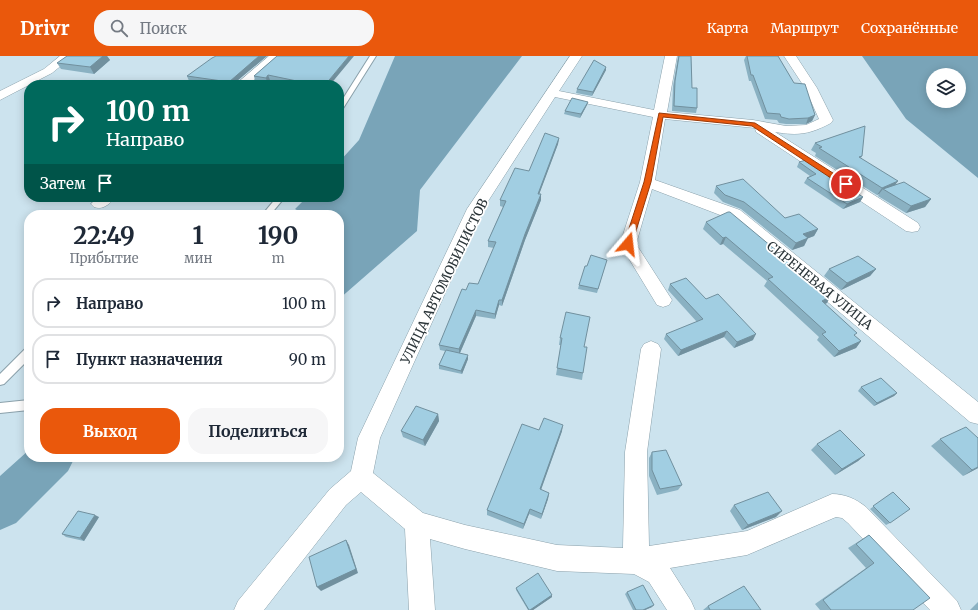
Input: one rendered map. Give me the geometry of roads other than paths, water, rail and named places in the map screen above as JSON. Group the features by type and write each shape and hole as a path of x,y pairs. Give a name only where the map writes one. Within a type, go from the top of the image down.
{"street":[{"path":"32,80 48,72 67,56"},
{"path":"247,80 276,56"},
{"name":"УЛИЦА АВТОМОБИЛИСТОВ","path":"361,477 369,438 476,209 576,56"},
{"path":"663,300 628,244 647,182 661,115 671,56"},
{"path":"552,93 661,115 753,124 786,130 809,128 826,120 811,88 790,56"},
{"path":"0,96 24,84"},
{"path":"753,124 912,227"},
{"name":"СИРЕНЕВАЯ УЛИЦА","path":"647,182 734,214 978,415"},
{"path":"636,561 636,452 651,348"},
{"path":"247,610 338,497 361,477 417,523 465,538 557,558 636,561 747,543 832,506 842,505 850,509 948,610"},
{"path":"417,523 422,610"},
{"path":"636,561 658,573 682,610"}],"lane":[{"path":"344,102 373,56"},
{"path":"270,210 277,202"},
{"path":"0,381 24,357"},
{"path":"0,408 24,406"}],"water":[{"path":"395,56 522,56 420,190 417,231 344,295 344,210 295,209 302,202 344,202 344,156 359,140"},
{"path":"862,56 978,56 978,178 906,119"}],"waterway":[{"path":"0,507 48,462"}]}
